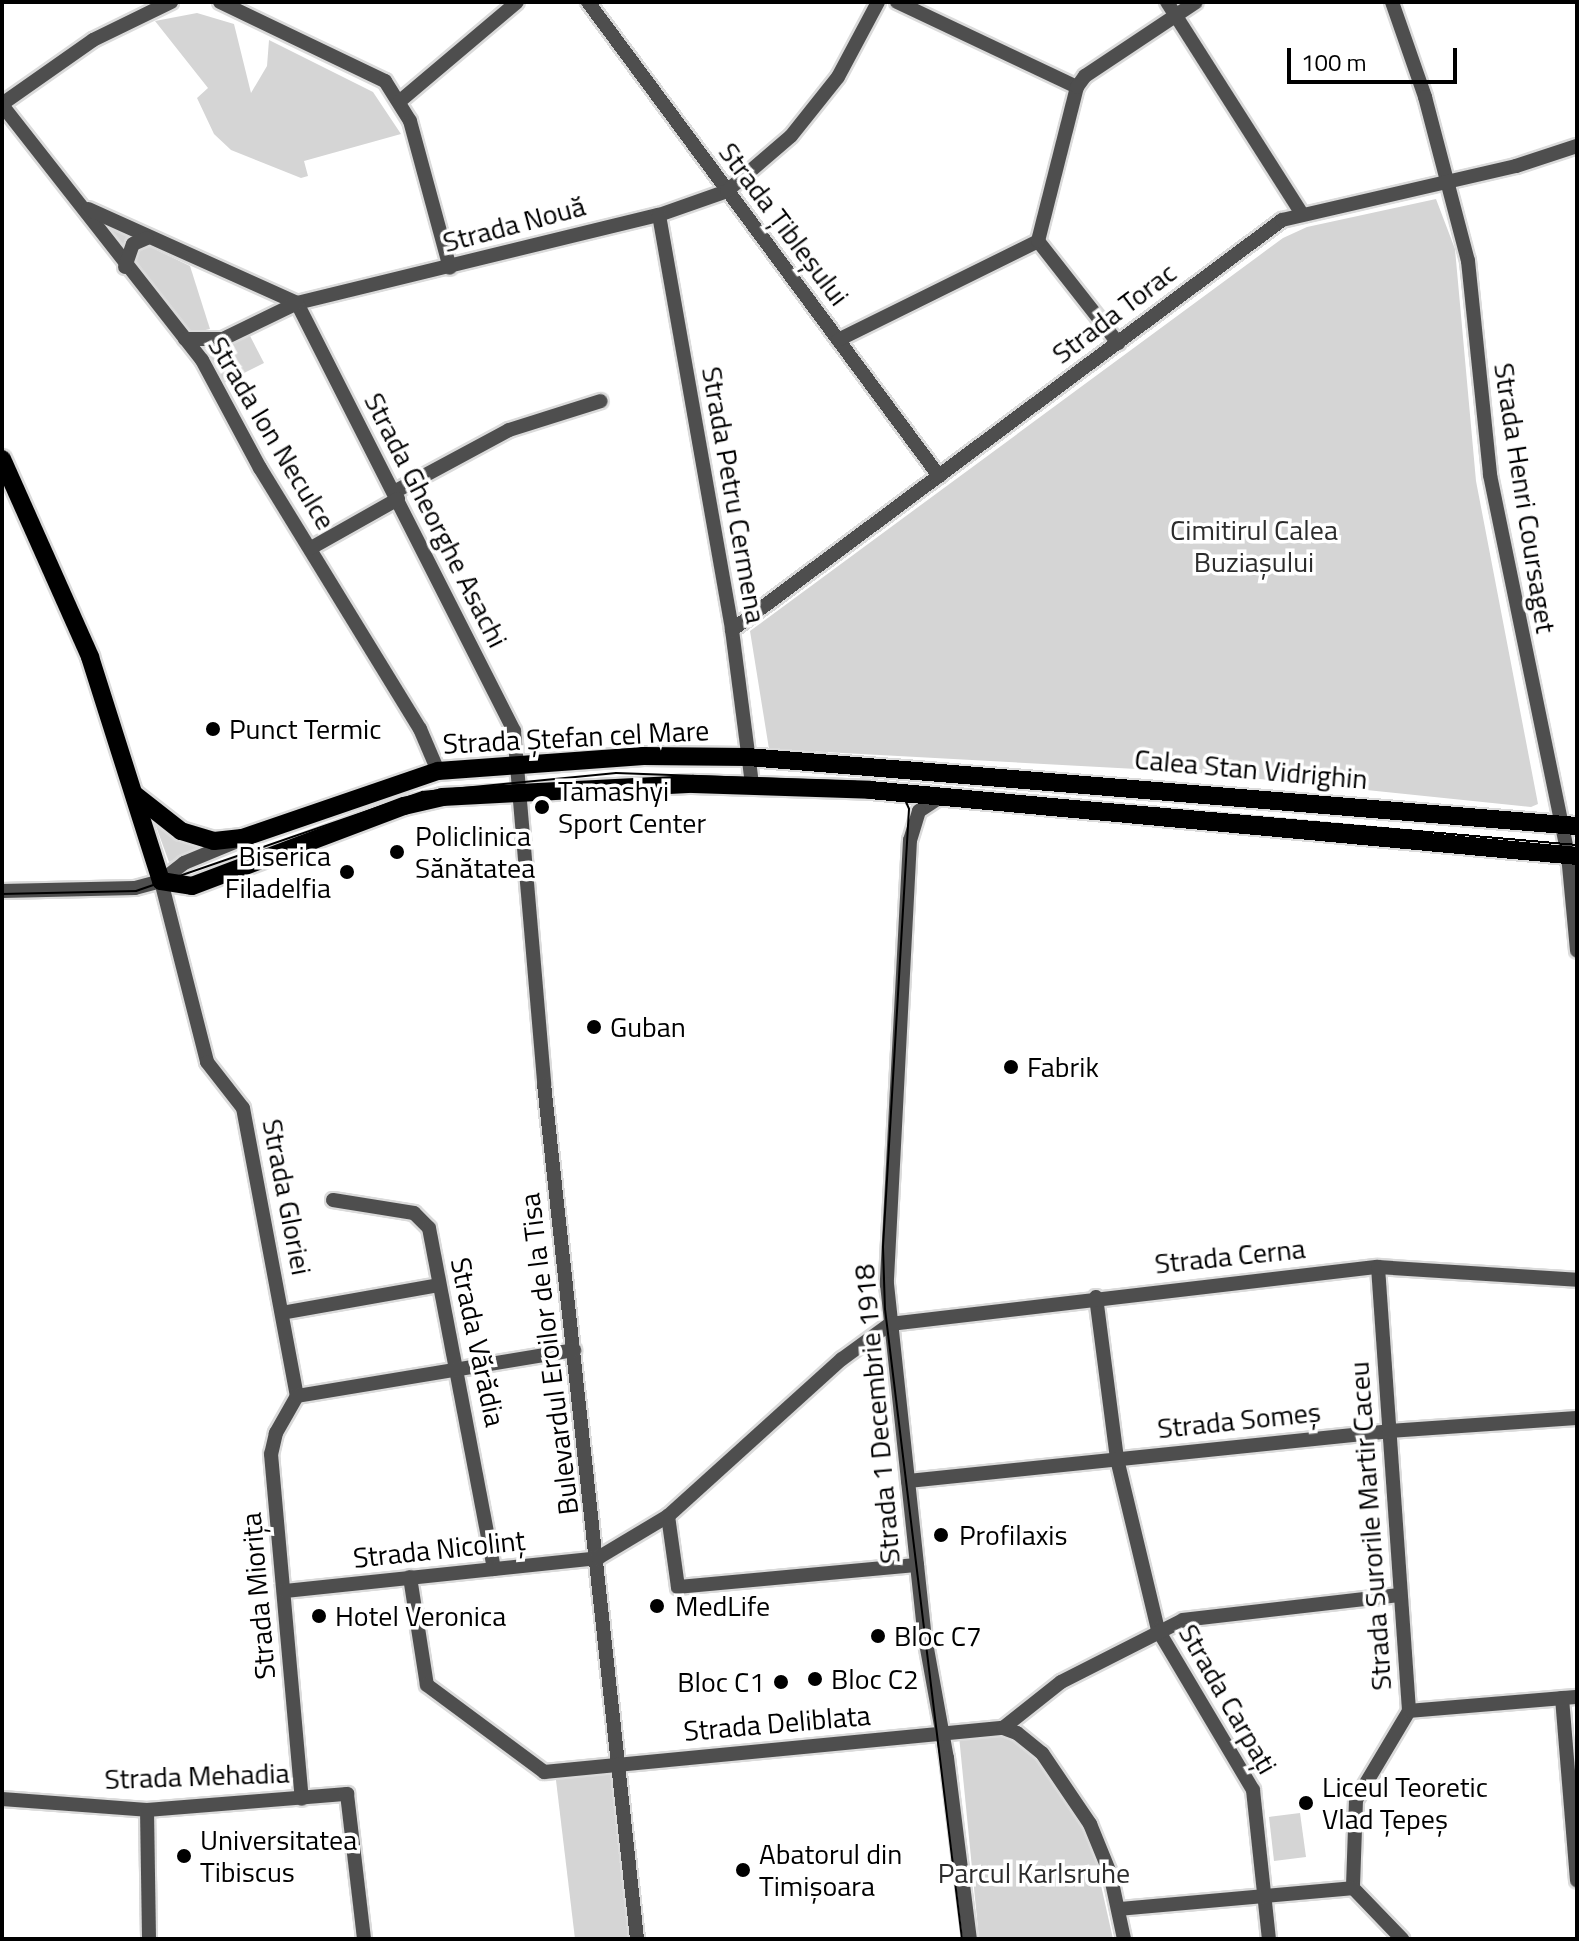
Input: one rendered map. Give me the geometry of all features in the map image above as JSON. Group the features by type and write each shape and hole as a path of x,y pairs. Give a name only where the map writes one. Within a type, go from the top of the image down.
{"main road":[{"path":"4,470 90,657 161,881"},
{"name":"Strada Ștefan cel Mare","path":"242,838 438,771 518,763 643,756 748,757 920,771"},
{"name":"Calea Stan Vidrighin","path":"920,771 1568,825"},
{"name":"Strada Ștefan cel Mare","path":"161,881 192,886 423,801 518,792 752,785 939,798"},
{"path":"134,794 181,831 214,841 242,838"},
{"name":"Calea Stan Vidrighin","path":"939,798 1572,855"}],"street":[{"path":"2,105 93,40 171,2"},
{"path":"220,2 365,67 385,81 400,101 416,139 450,268"},
{"path":"400,101 517,2"},
{"name":"Strada Țibleșului","path":"588,2 939,476"},
{"name":"Strada Nouă","path":"214,341 297,303 659,215 727,191 766,160 814,109 846,63 878,2"},
{"path":"897,2 1077,87"},
{"path":"1167,2 1301,212"},
{"path":"838,340 1038,241 1077,87 1085,76 1196,2"},
{"name":"Strada Henri Coursaget","path":"1392,2 1425,97 1468,261 1490,475 1568,825 1577,951"},
{"name":"Strada Ion Neculce","path":"2,105 88,209 97,230 202,360 260,468 420,729 438,771"},
{"name":"Strada Torac","path":"732,630 1258,237 1301,212 1447,181 1577,146"},
{"path":"88,209 297,303"},
{"name":"Strada Petru Cermena","path":"659,215 732,630 752,785"},
{"path":"125,267 133,244 147,238"},
{"path":"1038,241 1118,343"},
{"name":"Strada Gheorghe Asachi","path":"297,303 509,713 518,763"},
{"path":"185,339 214,341 202,360"},
{"path":"311,548 509,430 601,401"},
{"name":"Bulevardul Eroilor de la Tisa","path":"518,763 518,792 574,1350 637,1939"},
{"name":"Strada 1 Decembrie 1918","path":"939,798 919,811 910,840 888,1218 890,1324 917,1565 970,1939"},
{"name":"Strada Ștefan cel Mare","path":"2,891 115,889 161,881 184,863 242,838"},
{"name":"Strada Gloriei","path":"161,881 171,906 206,1059 243,1108 297,1396"},
{"name":"Strada Vărădia","path":"333,1200 419,1215 429,1228 460,1371 494,1569"},
{"name":"Strada Cerna","path":"890,1324 1096,1297 1378,1267 1577,1280"},
{"name":"Strada Surorile Martir Caceu","path":"1353,1888 1356,1800 1409,1711 1378,1267"},
{"path":"282,1313 439,1285"},
{"name":"Strada Carpați","path":"1096,1297 1117,1459 1158,1630 1253,1790 1269,1939"},
{"path":"598,1558 668,1516 842,1359 890,1324"},
{"path":"297,1396 574,1350"},
{"name":"Strada Miorița","path":"297,1396 276,1433 271,1454 302,1799"},
{"name":"Strada Someș","path":"908,1481 1389,1431 1577,1418"},
{"path":"668,1516 678,1587 917,1565"},
{"name":"Strada Nicolinț","path":"285,1591 598,1558"},
{"name":"Strada Deliblata","path":"410,1577 427,1685 544,1772 618,1762 1003,1728"},
{"path":"1124,1939 1119,1909 1099,1843 1078,1803 1042,1753 1003,1728 1061,1682 1158,1630 1213,1613 1399,1595"},
{"path":"1409,1711 1569,1697 1577,1880"},
{"name":"Strada Mehadia","path":"2,1799 147,1810 347,1794 364,1939"},
{"path":"147,1810 149,1939"},
{"path":"1119,1909 1353,1888 1402,1939"}],"green space":[{"path":"197,13 234,24 251,93 267,66 269,40 373,92 401,134 304,161 308,176 301,178 231,150 214,134 197,98 208,88 155,21"},
{"name":"Cimitirul Calea Buziașului","path":"1436,199 1455,249 1476,481 1538,804 1531,807 1192,772 769,749 750,631 1283,238 1307,227"},
{"path":"103,224 190,266 210,329 192,333 181,328"},
{"path":"249,334 264,363 222,384 210,359 213,351"},
{"path":"154,821 204,846 169,862"},
{"name":"Parcul Karlsruhe","path":"992,1732 1014,1738 1032,1754 1073,1808 1092,1845 1113,1939 979,1939 959,1736"},
{"path":"555,1772 608,1772 611,1776 630,1939 575,1939"},
{"path":"1300,1813 1306,1857 1274,1861 1269,1817"}],"tram line":[{"path":"2,894 136,891 422,792 616,773 856,782 1577,845"},
{"path":"889,786 902,793 909,809 883,1247 885,1309 962,1939"}],"place":[{"name":"Punct Termic","path":"213,729"},
{"name":"Tamashyi Sport Center","path":"542,807"},
{"name":"Policlinica Sănătatea","path":"397,852"},
{"name":"Biserica Filadelfia","path":"347,872"},
{"name":"Guban","path":"594,1027"},
{"name":"Fabrik","path":"1011,1067"},
{"name":"Profilaxis","path":"941,1535"},
{"name":"MedLife","path":"657,1606"},
{"name":"Hotel Veronica","path":"319,1616"},
{"name":"Bloc C7","path":"878,1636"},
{"name":"Bloc C2","path":"815,1679"},
{"name":"Bloc C1","path":"781,1682"},
{"name":"Liceul Teoretic Vlad Țepeș","path":"1306,1803"},
{"name":"Universitatea Tibiscus","path":"184,1856"},
{"name":"Abatorul din Timișoara","path":"743,1870"}]}
